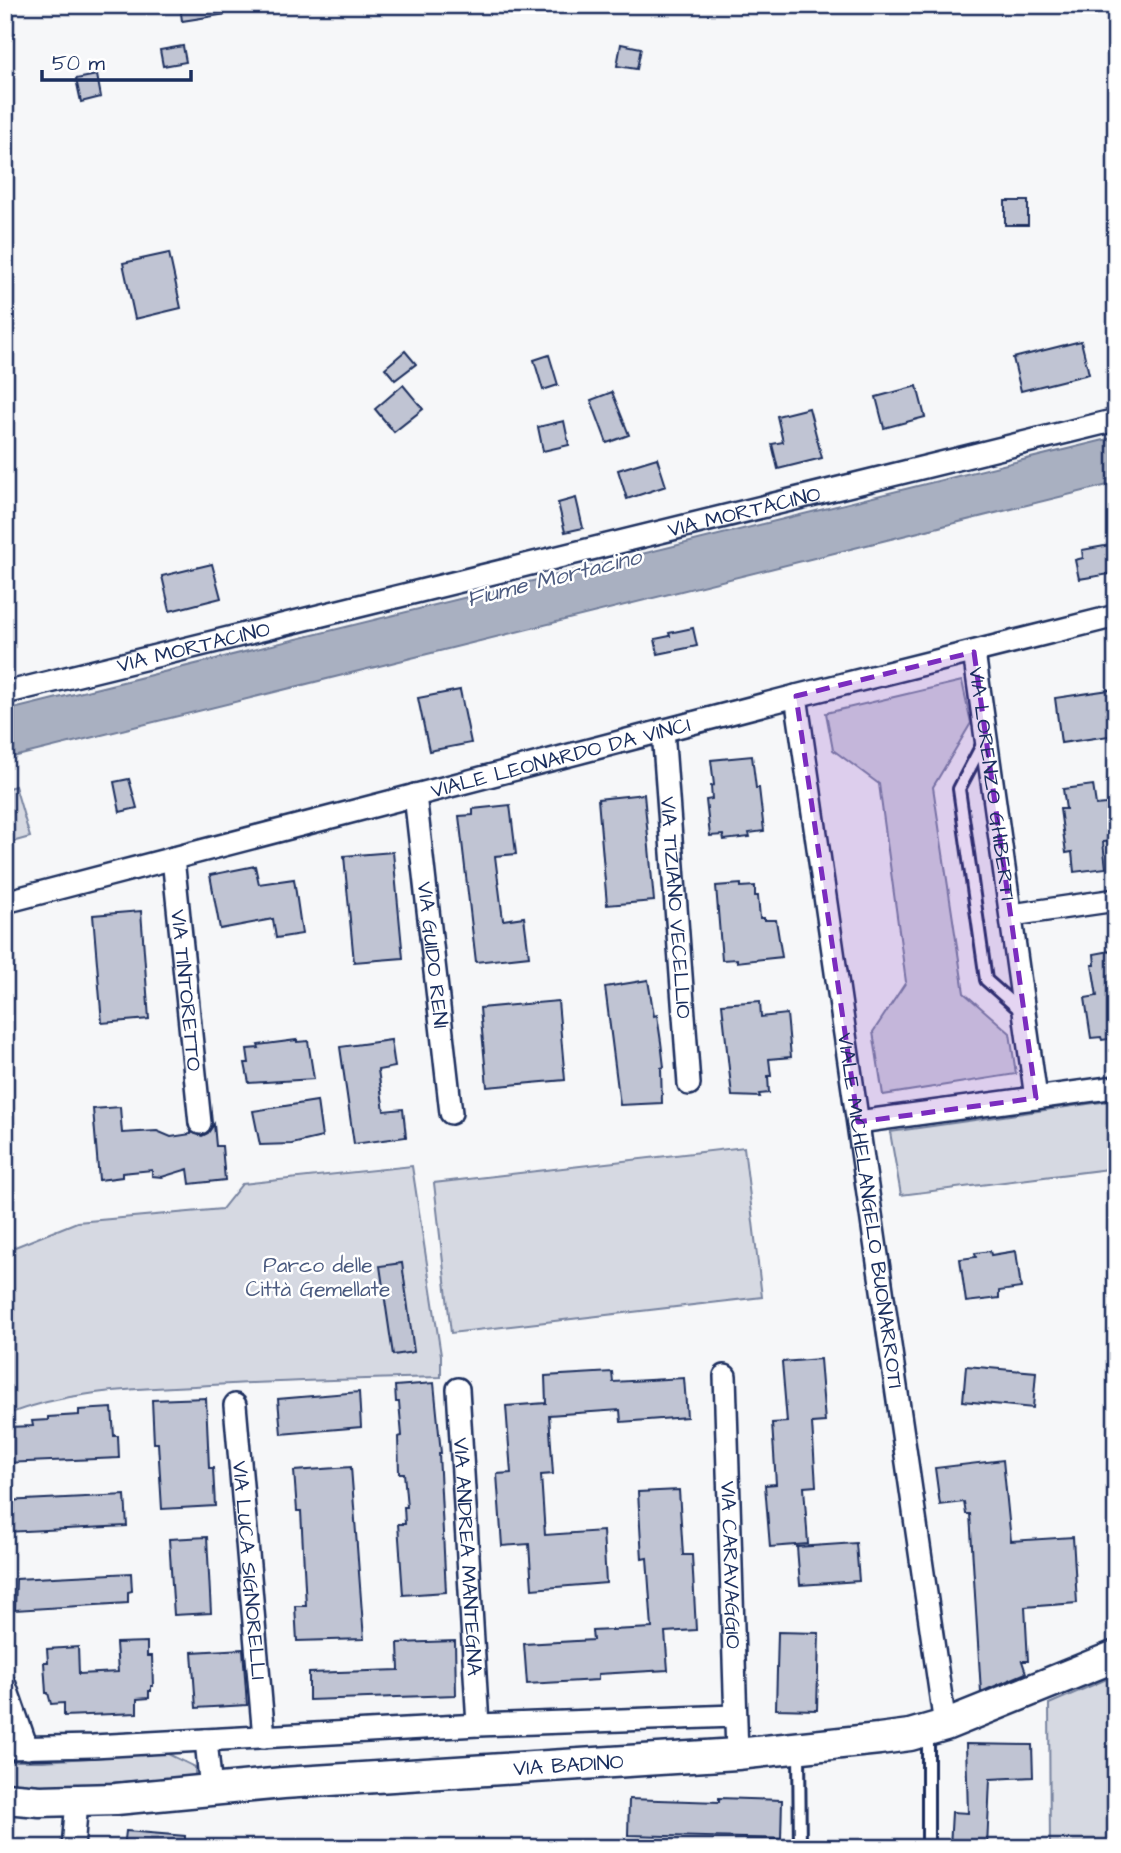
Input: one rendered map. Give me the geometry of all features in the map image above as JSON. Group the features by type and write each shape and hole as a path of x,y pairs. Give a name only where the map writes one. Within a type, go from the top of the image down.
{"street":[{"name":"VIA MORTACINO","path":"5,692 1116,420"},
{"name":"VIALE LEONARDO DA VINCI","path":"5,902 663,730 1116,616"},
{"name":"VIA LORENZO GHIBERTI","path":"974,652 1036,1098"},
{"name":"VIALE MICHELANGELO BUONARROTI","path":"796,696 858,1122 937,1728"},
{"name":"VIA TIZIANO VECELLIO","path":"663,730 689,1084"},
{"name":"VIA GUIDO RENI","path":"415,795 451,1113"},
{"name":"VIA TINTORETTO","path":"173,858 200,1123"},
{"name":"VIA LORENZO GHIBERTI","path":"1012,915 1116,900"},
{"path":"858,1122 1116,1087"},
{"name":"VIA CARAVAGGIO","path":"724,1376 737,1754"},
{"name":"VIA ANDREA MANTEGNA","path":"458,1389 478,1725"},
{"name":"VIA LUCA SIGNORELLI","path":"235,1405 264,1737"},
{"name":"VIA BADINO","path":"5,1798 76,1801 296,1782 737,1754 890,1738 937,1728 1116,1656"},
{"path":"5,1685 16,1748"},
{"name":"VIA BADINO","path":"16,1748 478,1725 735,1716"},
{"path":"206,1740 211,1790"},
{"path":"74,1848 76,1801"}],"lane":[{"path":"986,737 959,789 986,980 1024,1014"},
{"path":"928,1848 937,1728"},
{"path":"799,1748 800,1848"}],"highlighted area":[{"path":"974,652 1036,1098 858,1122 796,696"}],"green space":[{"path":"962,681 971,723 933,787 964,993 1010,1033 1016,1074 883,1095 873,1032 906,982 879,784 833,750 826,713"},
{"path":"15,786 30,837 5,844 5,789"},
{"path":"1116,1100 1116,1168 901,1195 890,1132"},
{"path":"744,1147 762,1297 451,1333 434,1183"},
{"name":"Parco delle Città Gemellate","path":"412,1166 441,1355 441,1377 287,1381 122,1390 75,1396 5,1415 5,1251 77,1222 222,1209 242,1184"},
{"path":"1116,1675 1116,1848 1050,1848 1049,1704"},
{"path":"166,1753 195,1767 195,1776 5,1789 5,1761"}],"water":[{"name":"Fiume Mortacino","path":"1116,437 1116,483 5,759 5,711"}],"building":[{"path":"180,5 227,5 227,14 182,21"},
{"path":"621,44 641,48 637,69 617,66"},
{"path":"183,46 186,62 163,66 160,50"},
{"path":"97,75 101,97 81,102 76,79"},
{"path":"1005,201 1028,201 1028,225 1005,225"},
{"path":"169,253 181,308 135,319 123,263"},
{"path":"1081,341 1089,374 1021,391 1013,358"},
{"path":"405,351 416,364 395,380 385,368"},
{"path":"549,355 558,385 543,390 534,360"},
{"path":"403,385 423,409 394,432 375,409"},
{"path":"917,386 925,417 884,428 876,397"},
{"path":"612,392 629,435 607,443 591,400"},
{"path":"809,408 822,458 778,469 772,444 783,442 777,416"},
{"path":"564,421 569,445 543,451 538,427"},
{"path":"657,458 666,486 627,499 618,470"},
{"path":"576,498 583,528 565,532 558,503"},
{"path":"1116,544 1116,573 1079,579 1075,560 1083,558 1082,550"},
{"path":"212,564 221,598 170,611 162,576"},
{"path":"693,628 697,646 658,654 655,639"},
{"path":"1116,689 1116,735 1061,743 1055,698"},
{"path":"460,690 471,743 429,751 418,698"},
{"path":"752,756 764,831 749,833 750,837 724,840 723,835 710,836 706,800 712,799 711,786 714,785 711,760"},
{"path":"129,779 137,808 120,812 114,782"},
{"path":"1093,785 1096,805 1116,803 1116,841 1103,842 1106,868 1074,872 1072,852 1066,853 1060,809 1066,809 1063,789"},
{"path":"644,794 654,901 607,905 598,799"},
{"path":"510,805 516,854 495,856 503,920 524,917 529,956 476,962 459,816 473,815 473,809"},
{"path":"393,852 403,958 354,962 344,856"},
{"path":"255,866 259,884 294,879 302,934 276,938 273,919 220,929 210,875"},
{"path":"741,884 741,887 755,886 760,918 776,920 782,957 737,962 737,959 722,960 716,886"},
{"path":"141,911 149,1019 102,1023 93,915"},
{"path":"1116,950 1116,1038 1091,1038 1085,998 1097,996 1092,965 1095,965 1094,954"},
{"path":"648,980 654,1016 657,1015 664,1067 661,1068 662,1103 620,1105 605,987"},
{"path":"558,1001 565,1080 487,1087 480,1008"},
{"path":"760,1001 761,1017 787,1014 791,1057 769,1059 769,1093 759,1094 760,1097 732,1096 722,1004"},
{"path":"297,1040 308,1041 314,1079 249,1083 245,1063 249,1063 247,1049"},
{"path":"391,1040 395,1067 378,1070 384,1111 403,1109 406,1137 354,1144 340,1047"},
{"path":"317,1101 322,1137 292,1144 260,1145 253,1111"},
{"path":"120,1107 122,1133 157,1131 171,1137 191,1132 202,1136 208,1133 214,1124 216,1146 222,1146 225,1180 190,1184 188,1169 162,1177 152,1176 152,1170 122,1173 122,1177 99,1180 93,1109"},
{"path":"990,1251 991,1255 1016,1251 1021,1288 999,1291 999,1298 966,1302 960,1259 976,1257 975,1253"},
{"path":"402,1263 414,1352 393,1355 380,1266"},
{"path":"820,1359 825,1422 812,1423 816,1486 804,1487 808,1544 770,1547 765,1485 776,1484 772,1423 787,1422 782,1362"},
{"path":"966,1366 1036,1372 1033,1408 963,1401"},
{"path":"612,1372 613,1382 684,1378 687,1417 621,1422 620,1410 549,1415 553,1474 541,1475 545,1535 603,1531 606,1583 532,1589 529,1544 502,1546 497,1474 511,1473 506,1406 546,1403 545,1376"},
{"path":"434,1383 441,1453 446,1592 403,1595 398,1524 405,1524 404,1507 407,1507 404,1473 399,1473 398,1437 402,1436 395,1386"},
{"path":"359,1392 361,1427 281,1434 278,1399"},
{"path":"206,1398 209,1468 213,1468 215,1506 162,1509 152,1400"},
{"path":"112,1408 119,1458 5,1463 5,1432 9,1432 8,1427 33,1426 32,1421 48,1420 48,1417 79,1415 79,1410"},
{"path":"1003,1460 1011,1541 1073,1537 1077,1603 1025,1607 1028,1661 1022,1661 1026,1673 981,1692 970,1514 966,1514 964,1502 940,1505 935,1468"},
{"path":"351,1467 364,1639 297,1641 295,1606 306,1606 301,1511 297,1511 294,1471"},
{"path":"679,1490 683,1555 692,1555 696,1630 665,1632 668,1670 598,1674 598,1680 527,1684 524,1644 593,1640 592,1631 652,1628 647,1558 642,1559 638,1492"},
{"path":"125,1495 127,1526 5,1532 5,1501"},
{"path":"207,1537 211,1613 174,1615 169,1539"},
{"path":"856,1543 859,1581 800,1585 797,1547"},
{"path":"131,1573 132,1591 128,1592 128,1603 15,1610 16,1579"},
{"path":"778,1632 819,1633 817,1710 776,1709"},
{"path":"455,1641 456,1695 309,1700 309,1673 399,1670 398,1643"},
{"path":"147,1642 147,1656 152,1656 153,1686 149,1691 149,1698 137,1699 137,1713 64,1716 64,1703 51,1704 46,1693 44,1662 48,1662 47,1649 78,1647 79,1674 118,1672 116,1643"},
{"path":"243,1649 247,1705 196,1708 192,1652"},
{"path":"966,1744 1032,1745 1033,1777 990,1779 987,1848 950,1848 952,1812 968,1813"},
{"path":"719,1798 782,1800 781,1839 628,1835 629,1799 719,1802"},
{"path":"126,1831 185,1836 185,1848 124,1848"}]}
